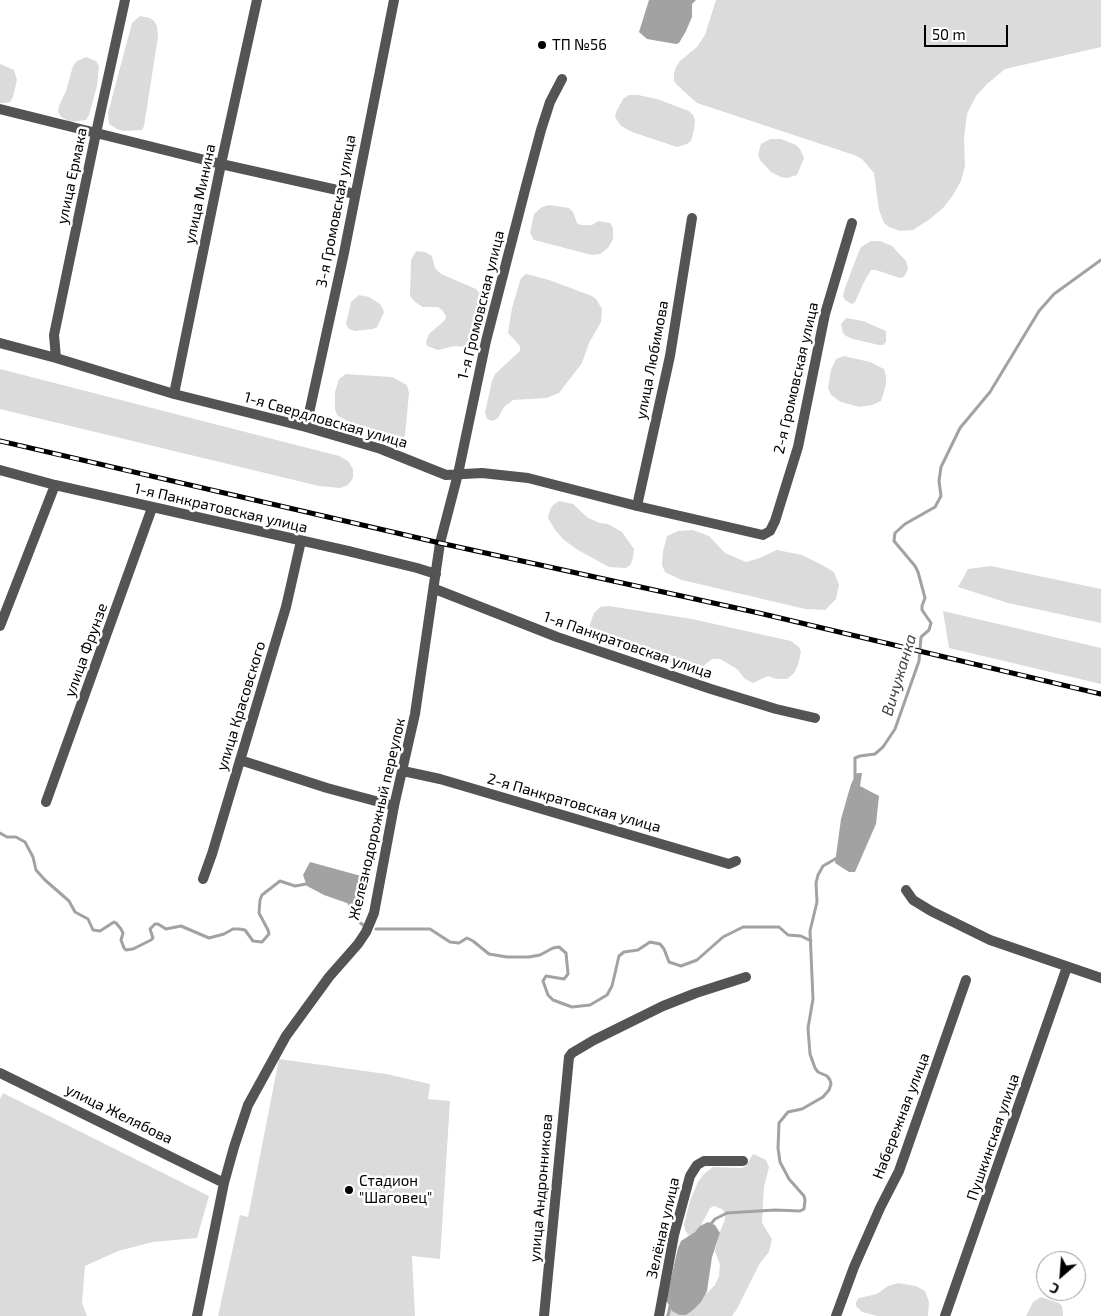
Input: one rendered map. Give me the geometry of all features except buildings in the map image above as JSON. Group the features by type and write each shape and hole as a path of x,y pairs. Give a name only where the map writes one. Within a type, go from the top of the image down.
{"street":[{"name":"улица Ермака","path":"56,358 54,335 125,0"},
{"name":"улица Минина","path":"174,394 257,0"},
{"name":"3-я Громовская улица","path":"306,427 394,0"},
{"name":"1-я Громовская улица","path":"440,543 458,474 486,341 541,130 550,102 562,79"},
{"path":"0,108 221,164 355,194"},
{"name":"улица Любимова","path":"637,506 670,356 692,218"},
{"name":"2-я Громовская улица","path":"763,535 770,531 775,521 798,446 825,314 852,223"},
{"name":"1-я Свердловская улица","path":"0,343 174,394 306,427 381,449 446,475 482,473 528,478 637,506 763,535"},
{"name":"1-я Панкратовская улица","path":"0,470 55,485 417,568 436,574"},
{"path":"0,626 55,485"},
{"name":"улица Фрунзе","path":"46,802 152,508"},
{"name":"улица Красовского","path":"203,879 286,607 301,541"},
{"name":"Железнодорожный переулок","path":"197,1316 224,1183 248,1105 286,1036 329,977 358,944 366,932 374,913 394,806 416,714 440,543"},
{"name":"1-я Панкратовская улица","path":"435,589 557,637 702,686 776,709 815,718"},
{"path":"240,760 326,788 394,806"},
{"name":"2-я Панкратовская улица","path":"403,771 440,779 729,864 736,861"},
{"path":"906,890 913,900 981,936 1101,978"},
{"name":"Пушкинская улица","path":"945,1316 1067,967"},
{"name":"улица Андронникова","path":"544,1316 568,1062 572,1054 655,1010 696,993 746,977"},
{"name":"Набережная улица","path":"836,1316 854,1267 880,1208 900,1171 966,980"},
{"name":"улица Желябова","path":"0,1073 224,1183"},
{"name":"Зелёная улица","path":"659,1316 674,1235 690,1176 697,1164 704,1161 743,1161"}],"shaded area":[{"path":"649,0 696,0 692,4 692,17 679,43 647,39 639,32"},
{"path":"716,0 1101,0 1101,47 1005,69 987,84 976,96 967,114 964,138 965,166 961,181 953,195 944,207 930,219 913,230 900,231 884,223 879,210 874,173 862,159 697,103 677,85 674,81 676,67 680,61 697,47 705,35"},
{"path":"140,16 154,21 157,26 158,37 144,126 142,130 124,131 109,124 108,113 132,23"},
{"path":"86,57 96,61 99,66 97,86 86,120 70,122 61,117 58,112 59,106 66,91 73,66 77,61"},
{"path":"0,64 14,70 17,80 13,97 10,102 5,103 0,103"},
{"path":"629,95 657,99 689,111 695,120 691,141 677,147 632,132 621,126 615,117 616,112 623,99"},
{"path":"770,139 781,139 796,145 800,149 804,158 797,175 787,178 781,177 771,172 760,160 758,155 761,144"},
{"path":"549,205 569,208 573,212 577,223 581,225 592,225 598,221 610,223 613,228 613,239 608,248 600,254 592,255 534,240 530,233 534,214 542,207"},
{"path":"871,241 880,241 892,246 906,261 908,269 904,277 900,278 871,270 855,302 852,304 845,300 843,296 845,288 861,247"},
{"path":"417,251 425,252 432,256 435,268 441,274 476,289 481,295 483,310 477,331 472,342 465,347 455,346 438,350 427,346 426,342 429,334 445,320 446,316 438,307 423,307 410,296 411,261"},
{"path":"526,274 549,280 592,296 602,309 601,322 589,343 582,363 559,393 547,398 513,400 504,407 498,418 493,421 487,419 485,413 492,381 495,374 520,351 520,346 508,333 512,308 519,284 521,278"},
{"path":"359,295 369,297 380,304 383,309 384,312 377,327 373,329 355,331 349,329 346,324 351,302"},
{"path":"846,318 863,321 886,331 886,342 883,345 879,345 846,336 843,333 841,324"},
{"path":"844,356 870,362 884,369 886,385 881,401 859,407 841,402 831,395 828,388 831,370 836,359"},
{"path":"0,369 339,456 348,461 353,469 353,478 348,485 340,488 319,486 0,409"},
{"path":"346,374 392,377 407,385 409,393 405,435 401,441 392,442 368,427 349,422 337,415 335,392 339,379"},
{"path":"559,501 573,504 588,518 608,524 622,532 634,549 631,564 626,568 609,567 564,540 548,518 553,505"},
{"path":"693,530 709,536 725,553 746,562 777,550 802,555 834,572 839,585 836,599 825,610 805,609 682,580 665,572 662,565 667,536 678,531"},
{"path":"991,566 1101,589 1101,623 1008,603 958,587 968,569"},
{"path":"609,606 692,619 791,641 799,647 801,652 798,665 794,673 787,679 776,679 768,676 753,683 745,679 737,669 720,659 712,659 701,668 693,668 617,649 597,642 589,632 594,613 600,607"},
{"path":"943,611 1101,648 1101,684 949,648"},
{"path":"857,773 862,773 860,786 879,796 876,824 855,872 849,872 835,863 841,819 851,784"},
{"path":"310,862 361,876 369,884 361,908 324,895 307,886 303,875"},
{"name":"Стадион \"Шаговец\"","path":"279,1059 386,1074 430,1084 428,1099 450,1101 440,1259 412,1256 415,1316 218,1316 240,1215 248,1217"},
{"path":"3,1093 209,1196 197,1238 153,1242 118,1251 85,1266 82,1303 87,1316 0,1316 0,1099"},
{"path":"753,1154 766,1160 769,1167 764,1187 762,1223 772,1239 769,1252 760,1263 732,1316 665,1316 671,1309 707,1293 715,1285 719,1276 720,1265 715,1251 725,1219 725,1213 722,1209 714,1206 710,1208 700,1227 693,1234 688,1235 685,1230 684,1224 690,1201 698,1182 713,1167 742,1168 746,1166"},
{"path":"708,1222 715,1225 720,1233 712,1257 707,1291 701,1302 693,1310 686,1315 680,1315 672,1311 666,1300 678,1248 681,1241"},
{"path":"898,1283 916,1286 925,1291 929,1302 928,1316 877,1316 862,1312 856,1306 859,1298 877,1294 888,1286"},
{"path":"1036,1300 1059,1303 1062,1306 1063,1316 1026,1316 1033,1302"}],"waterway":[{"name":"Вичужанка","path":"855,781 855,758 875,754 883,747 895,729 919,661 921,637 929,630 931,623 922,610 925,598 918,572 894,541 895,533 905,524 935,507 941,496 939,481 941,467 960,428 990,392 1039,311 1054,294 1101,260"},
{"path":"0,833 7,837 16,837 25,842 33,857 36,870 69,901 75,912 88,919 93,930 100,931 114,922 116,923 123,933 121,940 126,950 133,949 151,940 153,938 150,929 155,924 166,929 181,926 209,938 224,934 233,929 245,930 253,941 262,942 269,934 259,913 262,895 280,881 295,886 306,884"},
{"name":"Вичужанка","path":"710,1225 715,1219 727,1213 775,1210 800,1211 804,1209 804,1196 789,1179 780,1162 778,1148 779,1123 788,1112 802,1109 823,1097 831,1084 827,1076 818,1072 815,1068 810,1054 808,1028 813,999 810,931 817,902 816,883 818,875 823,866 837,858"},
{"path":"349,903 356,919 363,925"},
{"path":"376,929 430,929 450,942 459,943 467,938 489,954 507,957 540,955 559,947 566,953 568,974 564,979 546,976 543,981 548,995 553,1000 572,1007 590,1005 607,995 612,986 619,956 624,952 638,950 650,942 660,944 669,962 681,966 697,960 723,937 743,927 779,927 788,935 801,936 811,941"},
{"name":"Вичужанка","path":"668,1316 670,1306"}],"railway":[{"path":"0,441 440,543 759,613 1101,694"}],"place":[{"name":"ТП №56","path":"542,45"},
{"name":"Стадион \"Шаговец\"","path":"349,1190"}]}
